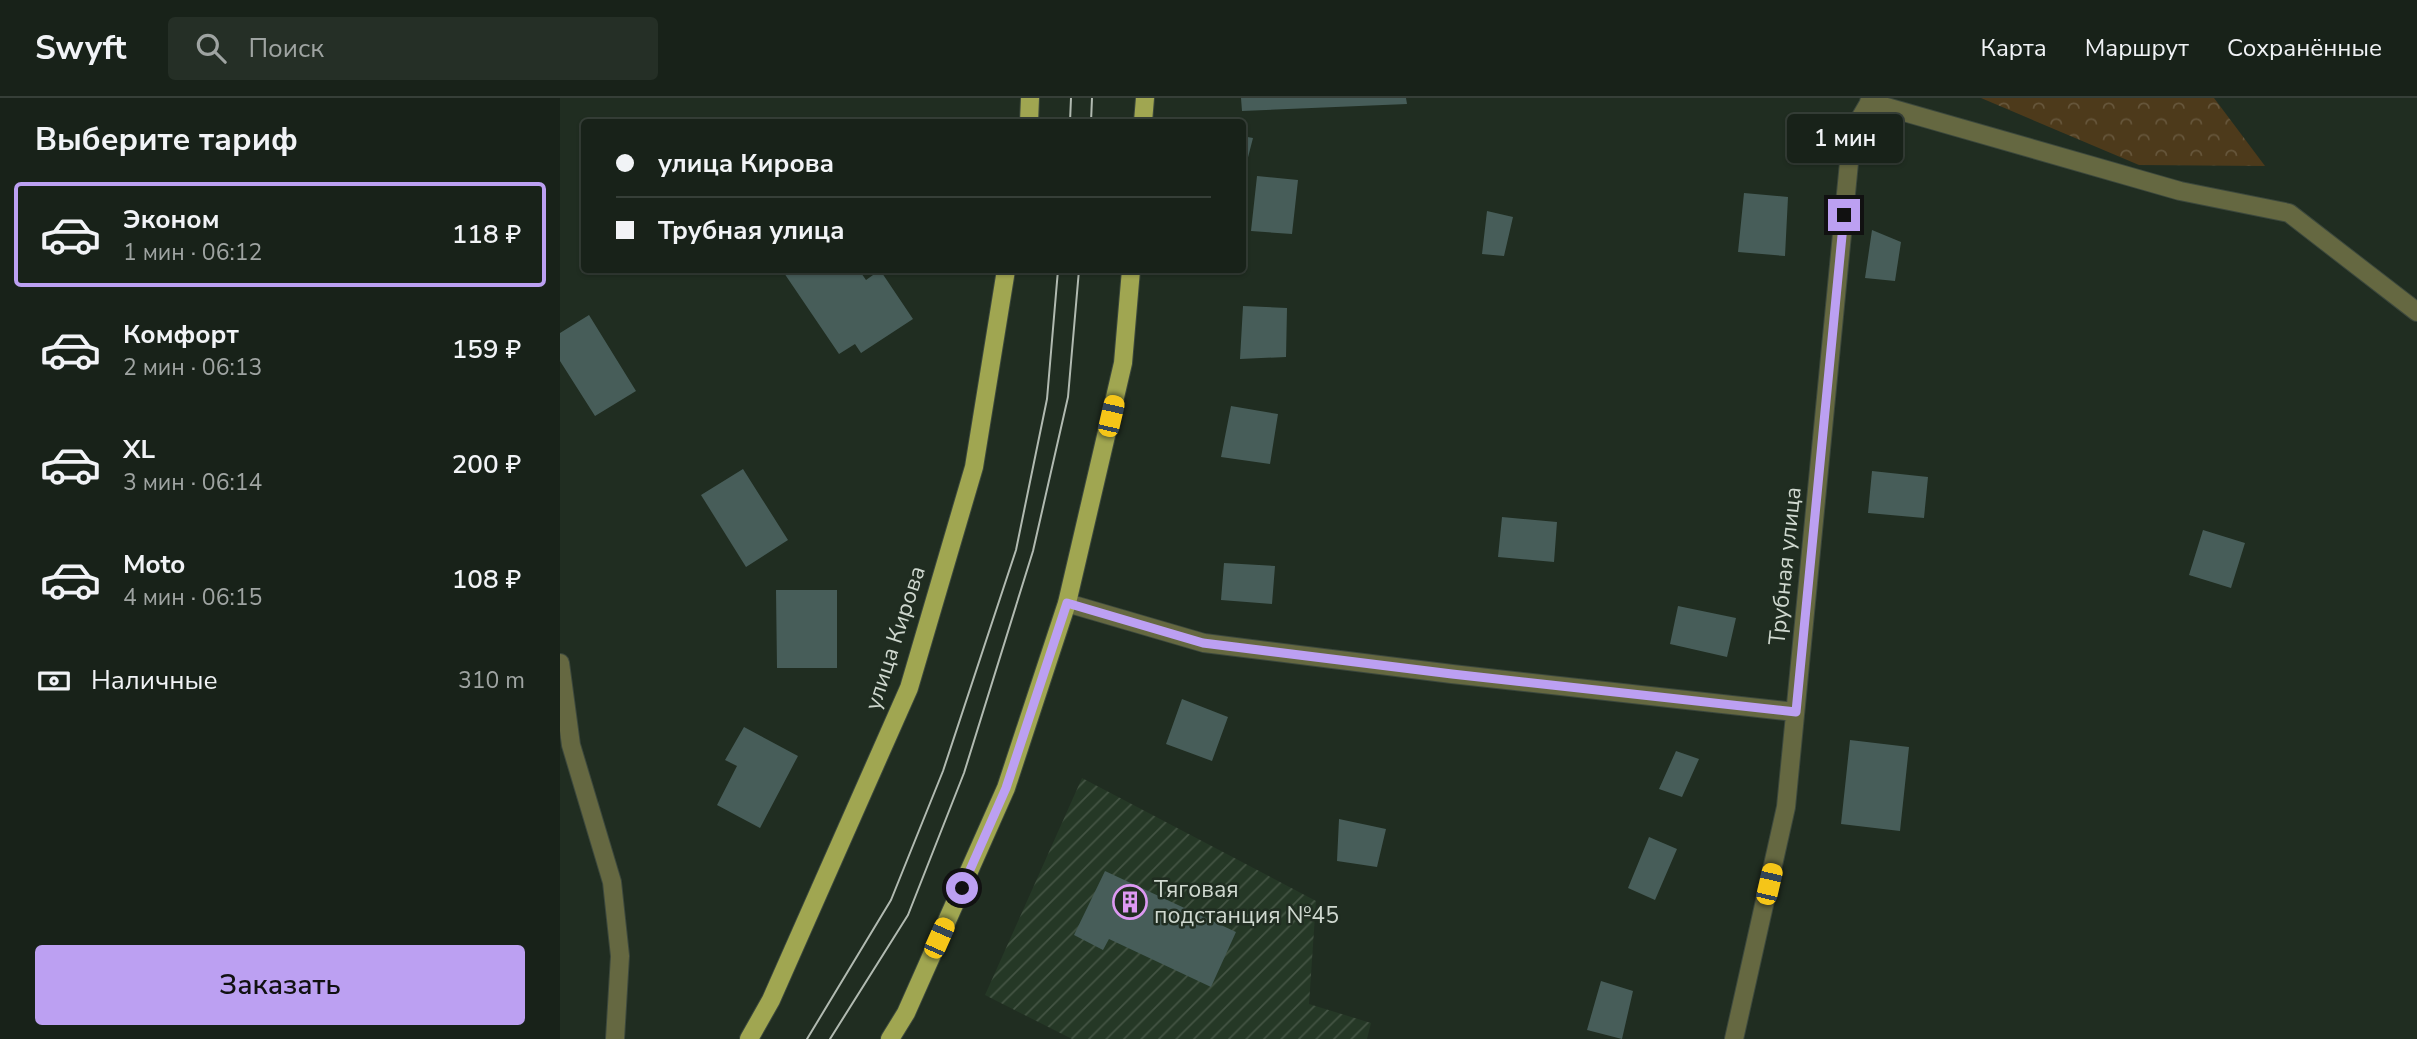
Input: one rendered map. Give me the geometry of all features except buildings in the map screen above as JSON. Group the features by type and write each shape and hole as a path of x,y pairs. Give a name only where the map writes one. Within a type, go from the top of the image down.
{"main road":[{"path":"1029,119 1030,98"},
{"path":"1143,119 1145,98"},
{"name":"улица Кирова","path":"749,1039 771,1000 909,688 974,467 1006,273"},
{"path":"890,1039 906,1013 1006,788 1067,603 1123,363 1131,273"}],"street":[{"path":"1870,100 2180,191 2289,214 2417,312"},
{"name":"Трубная улица","path":"1734,1039 1787,807 1852,132 1870,100"},
{"path":"1067,603 1203,643 1796,712"},
{"path":"560,663 565,744 612,882 620,956 615,1039"}],"shaded area":[{"path":"1082,778 1316,901 1309,1004 1371,1023 1367,1039 1072,1039 985,995"}],"green space":[{"path":"1981,98 2214,98 2265,166 2139,165"}],"tram line":[{"path":"1070,119 1071,98"},
{"path":"1091,119 1092,98"},
{"path":"807,1039 891,900 943,771 1016,550 1047,399 1058,273"},
{"path":"830,1039 908,915 964,773 1033,551 1068,397 1079,273"}],"place":[{"name":"Тяговая подстанция №45","path":"1130,902"}],"route":[{"path":"962,888 1006,788 1067,603 1203,643 1796,712 1844,215"}]}
